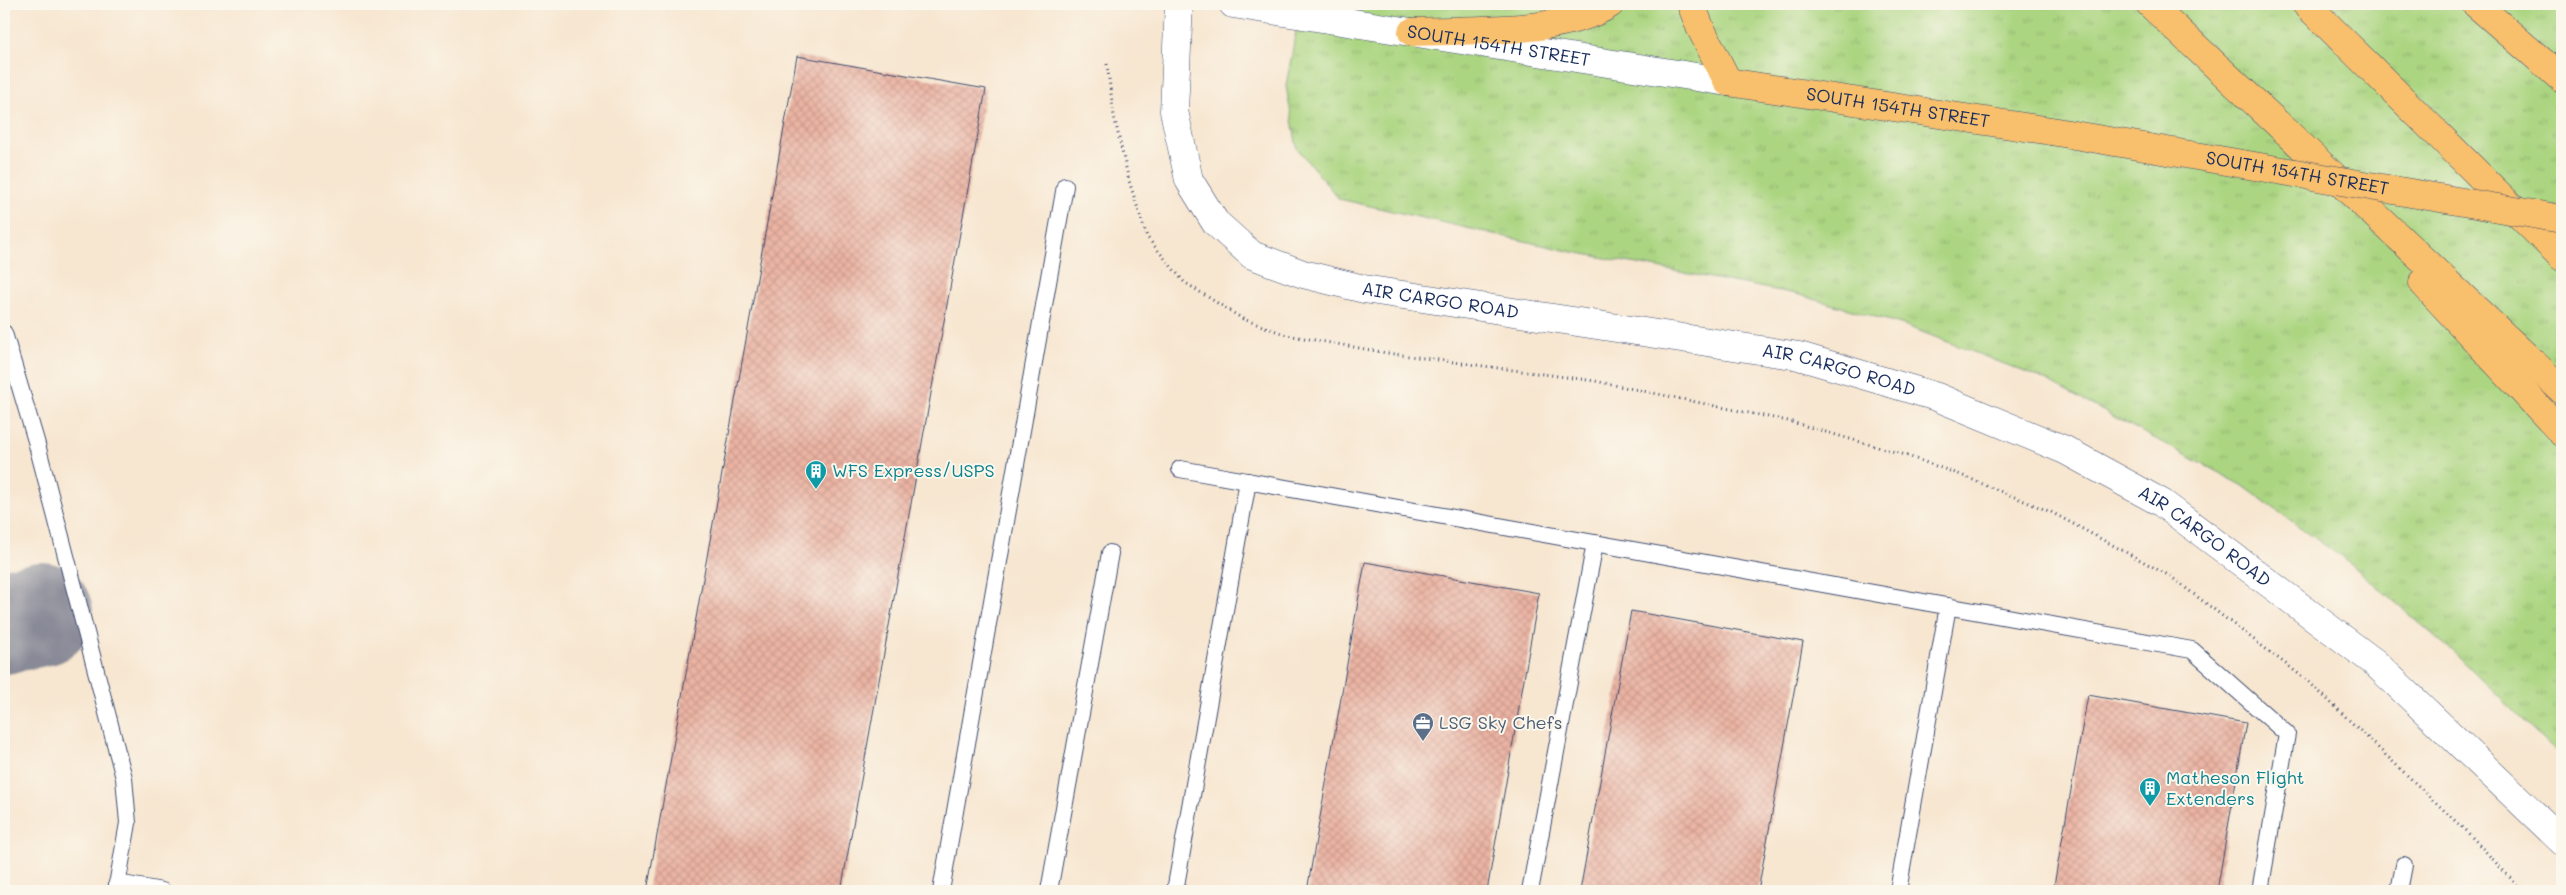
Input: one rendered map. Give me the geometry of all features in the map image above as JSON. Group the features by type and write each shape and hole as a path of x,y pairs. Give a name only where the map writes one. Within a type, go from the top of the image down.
{"main road":[{"path":"1412,32 1559,23 1596,13 1610,4"},
{"path":"1692,4 1700,27 1728,82"},
{"path":"2150,4 2562,390"},
{"path":"2306,4 2562,257"},
{"path":"2476,4 2562,79"},
{"name":"SOUTH 154TH STREET","path":"1728,82 2051,131 2562,219"},
{"path":"2266,113 2562,433"}],"street":[{"name":"AIR CARGO ROAD","path":"1179,4 1174,111 1189,180 1215,222 1252,254 1302,274 1364,289 1799,356 1937,397 2065,450 2162,503 2374,662 2562,841"},
{"name":"SOUTH 154TH STREET","path":"1233,4 1728,82"}],"lane":[{"path":"941,891 1066,186"},
{"path":"4,333 38,450 124,778 128,823 117,887 162,891"},
{"path":"1180,469 2192,650 2287,734 2260,891"},
{"path":"1175,891 1248,481"},
{"path":"1530,891 1595,543"},
{"path":"1049,891 1110,553"},
{"path":"1898,891 1948,606"},
{"path":"2399,891 2404,865"}],"path":[{"path":"1107,64 1114,116 1129,182 1147,237 1184,282 1243,318 1287,335 1387,353 1595,381 1788,421 1902,454 1962,474 2051,512 2170,576 2308,681 2470,835 2515,884 2519,891"}],"green space":[{"path":"1301,4 2562,4 2562,758 2459,657 2352,565 2242,485 2043,379 1904,325 1796,294 1573,252 1339,199 1297,148 1286,86"}],"building":[{"name":"WFS Express/USPS","path":"797,56 986,89 841,891 647,891"},
{"name":"LSG Sky Chefs","path":"1365,562 1539,593 1487,891 1307,891"},
{"name":"LSG Sky Chefs","path":"1631,611 1803,642 1758,891 1580,891"},
{"name":"Matheson Flight Extenders","path":"2088,695 2246,723 2217,891 2053,891"}],"taxiway":[{"path":"4,622 41,614"}],"place":[{"name":"WFS Express/USPS","path":"816,490"},
{"name":"LSG Sky Chefs","path":"1423,742"},
{"name":"Matheson Flight Extenders","path":"2150,807"}]}
